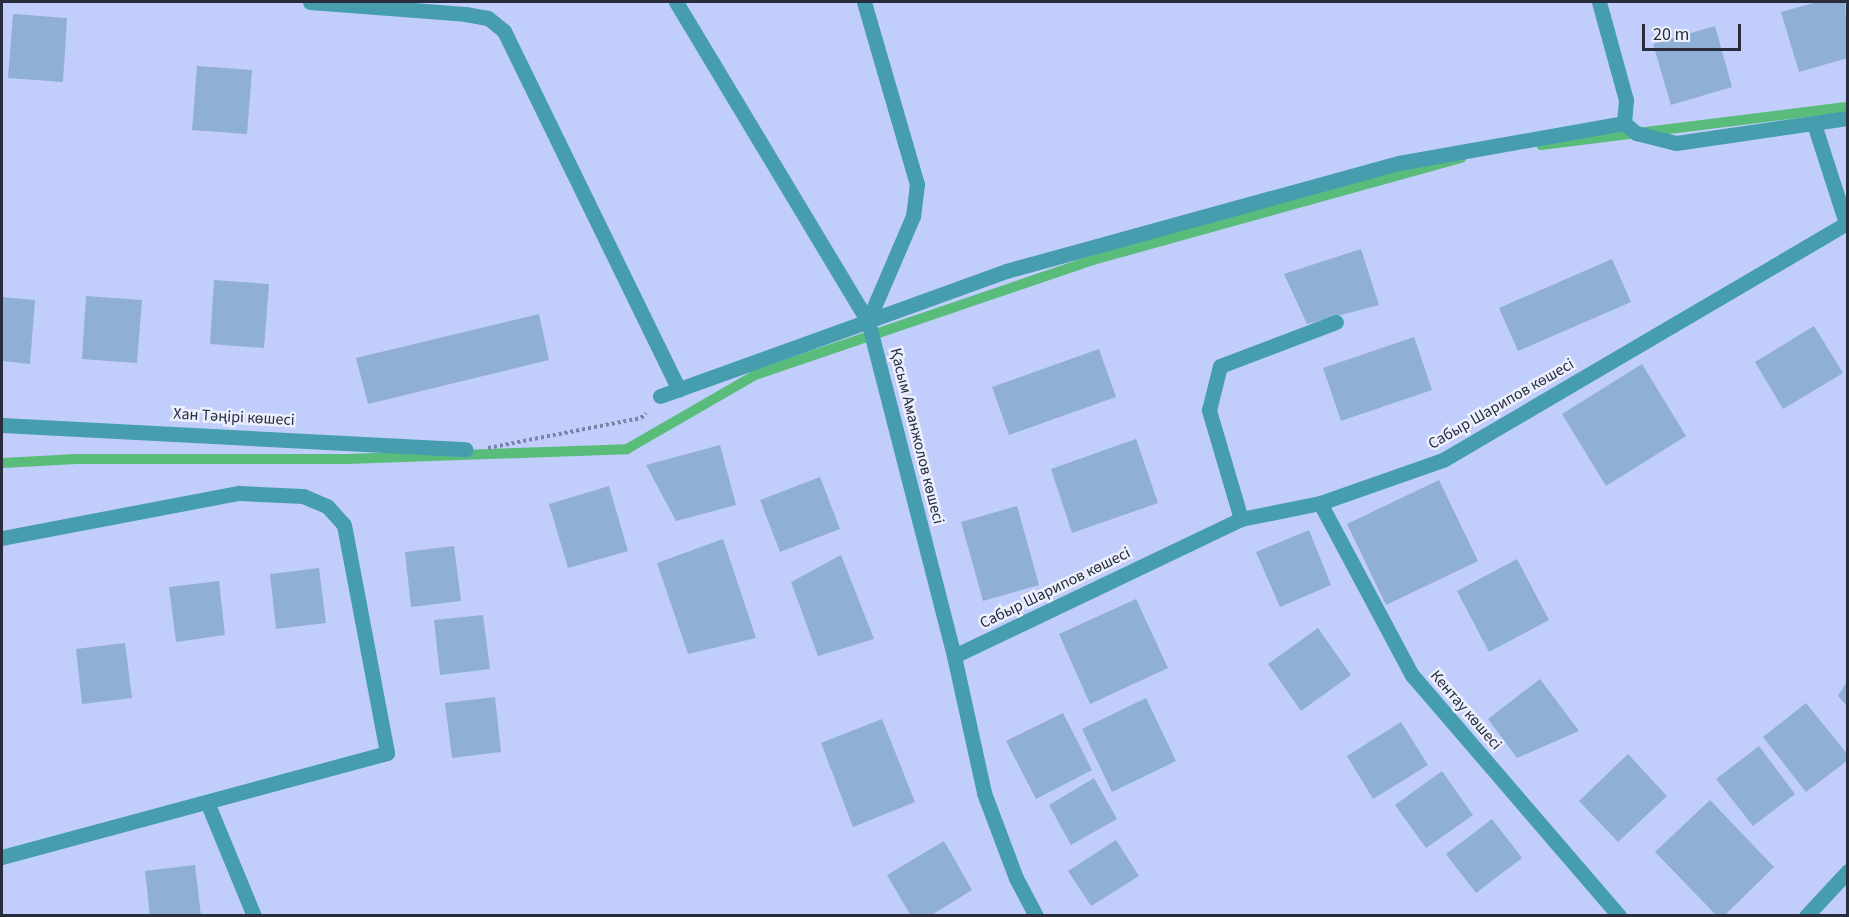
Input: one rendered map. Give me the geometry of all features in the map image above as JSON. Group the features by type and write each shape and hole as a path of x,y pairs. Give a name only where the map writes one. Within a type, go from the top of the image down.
{"street":[{"path":"310,2 465,14 488,18 504,31 679,390"},
{"name":"Қасым Аманжолов көшесі","path":"676,2 869,326 888,388 954,656 984,793 1016,878 1036,915"},
{"path":"864,2 917,184 913,216 869,326"},
{"path":"1599,2 1626,100 1624,123"},
{"path":"1624,123 1635,133 1676,143 1848,118"},
{"path":"660,396 869,326 1006,271 1399,163 1624,123"},
{"path":"1814,124 1847,223"},
{"name":"Сабыр Шарипов көшесі","path":"954,656 1241,519 1320,503 1443,460 1847,223"},
{"path":"1241,519 1209,410 1220,366 1336,322"},
{"name":"Хан Тәңірі көшесі","path":"2,425 465,449"},
{"path":"2,538 239,493 303,496 327,506 344,525 387,753 2,857"},
{"name":"Кентау көшесі","path":"1320,503 1412,675 1619,915"},
{"path":"207,802 254,915"},
{"path":"1806,915 1848,871"}],"path":[{"path":"465,449 503,447 641,418 660,396"}],"building":[{"path":"1817,2 1845,2 1848,58 1799,72 1781,12"},
{"path":"13,14 67,18 63,82 8,78"},
{"path":"1715,26 1732,87 1671,105 1653,44"},
{"path":"197,66 252,70 247,134 192,130"},
{"path":"1361,249 1379,305 1307,324 1284,274"},
{"path":"1612,259 1631,302 1518,351 1499,308"},
{"path":"214,280 269,284 264,348 210,344"},
{"path":"86,296 142,300 137,363 82,359"},
{"path":"2,297 35,300 30,364 2,361"},
{"path":"539,314 549,360 368,404 356,358"},
{"path":"1814,326 1843,373 1783,409 1755,362"},
{"path":"1414,337 1432,390 1341,421 1323,368"},
{"path":"1099,349 1116,397 1009,435 992,387"},
{"path":"1642,364 1686,436 1606,486 1562,414"},
{"path":"1136,439 1158,503 1072,533 1051,469"},
{"path":"720,445 736,505 676,521 646,465"},
{"path":"820,477 840,529 780,552 760,500"},
{"path":"1439,480 1478,561 1386,605 1347,524"},
{"path":"609,486 628,551 568,568 549,504"},
{"path":"1017,506 1039,585 983,601 961,522"},
{"path":"1309,530 1331,585 1280,607 1256,552"},
{"path":"723,539 756,638 688,654 657,563"},
{"path":"454,546 461,601 411,607 405,552"},
{"path":"841,555 874,639 818,656 791,582"},
{"path":"1517,559 1549,620 1489,652 1457,591"},
{"path":"319,568 326,623 276,629 270,574"},
{"path":"219,581 225,635 176,642 169,587"},
{"path":"1136,599 1168,668 1090,704 1059,634"},
{"path":"483,615 490,669 440,675 434,620"},
{"path":"1318,628 1351,675 1301,711 1268,664"},
{"path":"125,643 132,698 82,704 76,649"},
{"path":"1540,679 1579,731 1517,758 1488,719"},
{"path":"1848,680 1848,707 1838,696"},
{"path":"495,697 501,752 452,758 445,703"},
{"path":"1146,698 1176,761 1112,792 1082,729"},
{"path":"1806,703 1848,755 1848,760 1806,792 1763,737"},
{"path":"1063,713 1092,770 1036,799 1006,741"},
{"path":"882,719 915,802 853,827 821,743"},
{"path":"1401,722 1428,765 1373,799 1347,756"},
{"path":"1759,746 1795,794 1753,826 1716,779"},
{"path":"1628,754 1667,796 1618,842 1579,801"},
{"path":"1442,771 1473,815 1426,848 1395,805"},
{"path":"1094,778 1117,819 1071,845 1049,805"},
{"path":"1710,800 1774,867 1724,916 1717,916 1655,852"},
{"path":"1492,819 1522,858 1476,893 1446,854"},
{"path":"1116,840 1139,876 1091,906 1068,871"},
{"path":"944,841 972,890 930,916 911,916 887,875"},
{"path":"195,865 201,916 150,916 145,871"}],"waterway":[{"path":"1541,145 1848,107"},
{"path":"2,463 77,459 347,459 627,449 755,375 1093,260 1461,158"}]}
